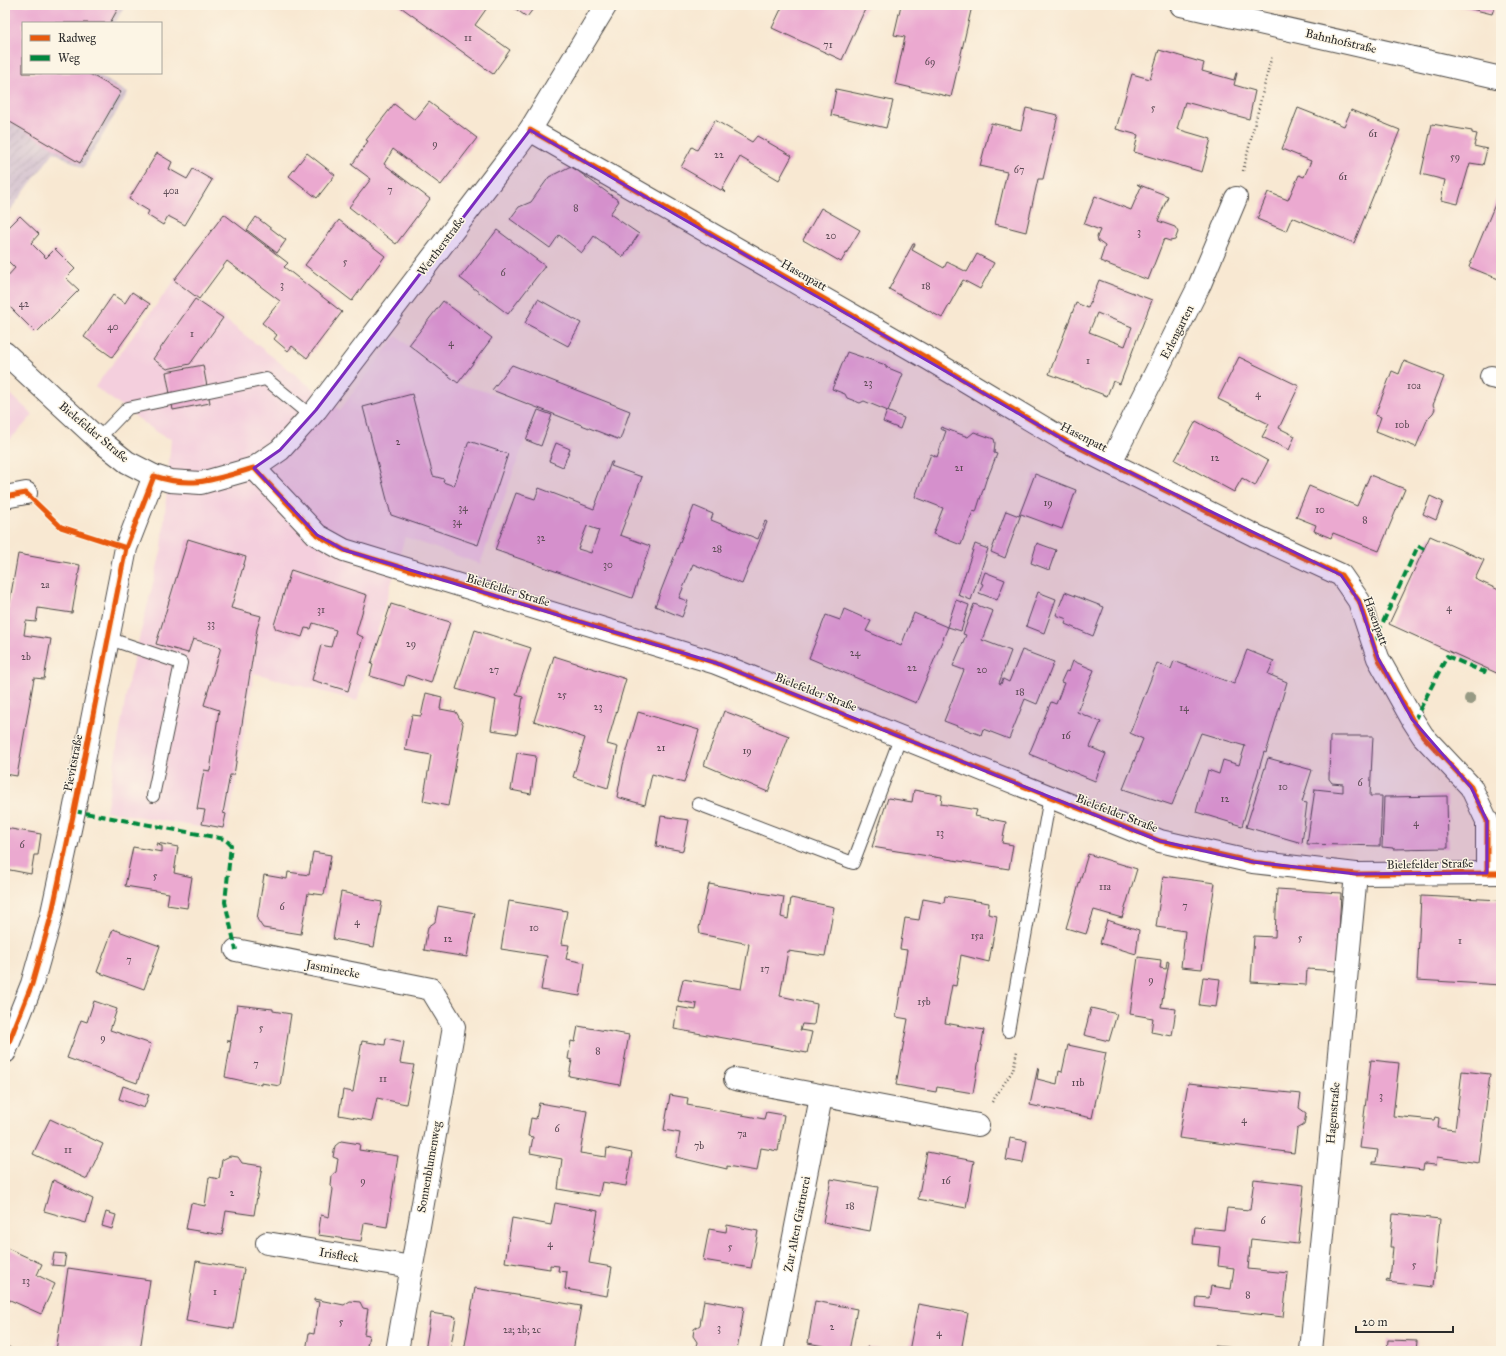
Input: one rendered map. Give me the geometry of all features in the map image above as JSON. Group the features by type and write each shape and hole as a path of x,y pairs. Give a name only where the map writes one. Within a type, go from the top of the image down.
{"street":[{"name":"Wertherstraße","path":"254,468 280,450 311,416 530,130 606,5"},
{"name":"Bahnhofstraße","path":"1181,5 1501,78"},
{"name":"Hasenpatt","path":"530,130 929,359 1066,441 1111,462 1254,535 1341,575 1359,601 1378,658 1412,719 1423,736 1471,787 1487,821 1494,873"},
{"name":"Erlengarten","path":"1111,462 1200,284 1236,198"},
{"name":"Bielefelder Straße","path":"5,353 98,439 127,462 154,476 170,481 201,483 254,468 318,535 344,550 716,663 1160,841 1207,853 1252,862 1356,874 1494,873"},
{"name":"Pievitstraße","path":"5,1050 32,984 51,918 74,811 126,548 154,476"},
{"path":"5,497 26,493"},
{"name":"Hagenstraße","path":"1311,1351 1356,874"},
{"name":"Jasminecke","path":"236,950 431,989"},
{"name":"Sonnenblumenweg","path":"397,1351 454,1027 431,989"},
{"path":"735,1079 821,1097 978,1125"},
{"name":"Zur Alten Gärtnerei","path":"772,1351 821,1097"},
{"name":"Irisfleck","path":"267,1243 412,1267"}],"lane":[{"path":"98,439 128,408 266,379 311,416"},
{"path":"107,638 181,663 153,796"},
{"path":"698,804 853,863 901,736"},
{"path":"1008,1031 1050,797"}],"path":[{"path":"1236,198 1279,28"},
{"path":"26,493 61,527 126,548"},
{"path":"978,1125 1013,1070 1018,1049 1008,1031"}],"highlighted area":[{"path":"530,130 1066,441 1341,575 1359,601 1378,658 1412,719 1471,787 1487,821 1487,873 1356,874 1253,862 1160,841 716,663 344,550 317,535 254,468 280,450 316,410"}],"shaded area":[{"path":"5,5 125,5 116,22 22,22 22,74 97,74 128,93 83,168 54,152 5,217"},
{"path":"175,280 340,410 396,336 458,384 491,393 536,410 480,564 405,537 357,701 254,673 227,832 106,811 129,678 162,548 171,439 161,435 95,387"},
{"path":"5,389 33,415 5,445"}],"building":[{"path":"5,5 120,5 111,22 22,22 22,74 90,74 121,92 80,163 5,119"},
{"path":"398,5 489,5 475,25 510,50 493,74"},
{"path":"510,5 536,5 527,17"},
{"path":"783,5 867,5 842,60 772,28"},
{"path":"901,5 972,6 951,97 895,84 905,37 894,35"},
{"path":"1455,5 1495,5 1492,14"},
{"path":"1159,50 1204,63 1202,71 1234,80 1237,73 1234,85 1255,91 1249,119 1185,102 1177,129 1211,139 1202,172 1134,152 1138,135 1116,129 1132,74 1150,79"},
{"path":"836,89 893,101 886,128 831,115"},
{"path":"429,102 477,138 441,185 393,149 384,164 430,199 396,244 349,207 371,179 352,165 368,141 366,140 394,104 415,120"},
{"path":"1026,108 1058,115 1043,179 1038,179 1026,232 995,224 1007,172 980,166 991,123 1021,130"},
{"path":"1298,108 1344,126 1351,110 1400,130 1354,243 1292,217 1286,231 1257,219 1268,192 1288,200 1299,175 1304,177 1311,161 1282,149"},
{"path":"715,120 752,142 757,136 792,156 779,180 740,157 722,189 726,193 681,167 692,147 697,150"},
{"path":"1432,124 1472,131 1472,133 1477,134 1474,146 1487,149 1483,165 1470,163 1458,204 1441,200 1445,180 1421,174"},
{"path":"157,153 172,162 169,169 187,179 193,169 212,180 185,225 168,216 163,225 147,215 149,211 129,199"},
{"path":"307,153 335,175 317,198 289,176"},
{"path":"571,166 619,201 610,214 639,234 623,257 594,236 582,253 559,235 550,248 510,219 519,207 531,202 549,177"},
{"path":"1137,184 1168,196 1158,221 1175,227 1178,232 1175,240 1170,241 1164,239 1148,280 1100,261 1105,246 1098,241 1097,237 1100,230 1084,224 1095,196 1131,210 1141,187"},
{"path":"1501,190 1501,280 1469,267"},
{"path":"821,208 860,230 841,262 803,240"},
{"path":"224,214 288,263 284,267 342,312 307,358 292,346 288,351 274,339 277,335 262,323 280,301 227,261 199,299 174,280"},
{"path":"20,216 39,234 31,243 46,258 55,249 75,269 66,278 79,290 36,333 5,302 5,279 15,268 5,258 5,231"},
{"path":"256,217 286,240 277,253 247,230"},
{"path":"339,220 385,256 352,301 305,265"},
{"path":"497,230 545,266 508,314 460,278"},
{"path":"913,244 915,244 912,250 944,268 947,262 967,272 977,254 994,263 980,289 963,280 942,318 889,289"},
{"path":"1099,280 1152,300 1120,384 1113,381 1107,396 1049,374 1076,303 1088,308","holes":["1097,313 1132,327 1125,346 1089,332"]},
{"path":"132,292 150,304 112,357 84,337 113,295 125,303"},
{"path":"195,299 223,318 190,364 167,369 153,359"},
{"path":"538,299 581,323 568,346 525,323"},
{"path":"443,301 492,338 458,383 409,345"},
{"path":"847,352 886,365 886,367 903,374 888,411 864,401 860,403 847,398 845,394 832,389"},
{"path":"1239,357 1299,386 1279,428 1295,436 1289,450 1262,437 1269,424 1218,399"},
{"path":"1404,361 1444,377 1433,405 1435,409 1428,418 1416,447 1376,431 1381,417 1375,415 1392,371 1399,374"},
{"path":"203,365 210,403 173,410 166,372"},
{"path":"512,365 630,411 620,440 492,390"},
{"path":"412,394 433,476 444,479 443,482 454,486 469,441 508,454 478,545 391,515 363,407"},
{"path":"538,410 552,415 541,446 526,440"},
{"path":"887,411 904,418 900,429 883,422"},
{"path":"1196,421 1268,461 1255,486 1242,478 1234,492 1175,460"},
{"path":"941,427 968,437 974,432 994,439 994,453 997,454 987,477 976,512 973,511 961,545 933,534 943,508 915,497 931,454 937,457 946,431 940,429"},
{"path":"556,443 570,449 563,467 549,461"},
{"path":"611,462 613,462 611,466 642,477 620,535 650,546 632,598 495,550 516,493 535,499 539,488 594,509","holes":["587,526 599,530 591,553 578,549"]},
{"path":"1035,474 1076,490 1062,529 1021,514 1005,558 991,552 1006,511 1019,516"},
{"path":"1370,475 1405,489 1379,551 1333,533 1331,538 1314,531 1316,525 1296,517 1309,486 1357,506"},
{"path":"1430,496 1443,502 1436,520 1423,514"},
{"path":"694,506 713,514 711,520 758,539 765,521 767,522 742,584 693,564 679,598 688,601 682,617 655,606"},
{"path":"1430,536 1484,560 1475,579 1501,591 1501,675 1389,624"},
{"path":"188,539 246,557 231,608 261,616 257,629 234,775 230,775 223,813 226,814 223,828 202,824 205,810 197,809 204,770 210,771 219,710 204,705 221,647 193,639 188,653 156,644"},
{"path":"1037,543 1056,550 1049,570 1031,563"},
{"path":"975,544 988,549 971,600 958,595"},
{"path":"18,554 80,565 72,613 38,608 36,622 26,621 24,635 51,639 44,679 34,678 17,776 5,774 5,617 7,617"},
{"path":"291,570 367,595 356,634 363,637 348,691 312,680 321,645 331,647 336,630 313,623 311,629 305,628 302,637 276,629 274,625"},
{"path":"985,572 1005,580 997,600 979,593 983,584 981,583"},
{"path":"1038,592 1056,599 1044,633 1026,626"},
{"path":"1065,592 1104,607 1093,636 1065,624 1067,619 1056,615"},
{"path":"956,600 969,605 961,631 948,627 916,703 809,658 826,615 840,620 844,609 871,621 866,631 901,646 914,613 947,627"},
{"path":"391,604 450,622 431,683 407,675 404,686 370,676 373,665 371,664"},
{"path":"974,604 993,611 982,640 1011,651 999,683 1001,684 1003,679 1009,682 1022,650 1054,662 1037,704 1025,699 1009,739 983,729 981,735 944,721 964,670 953,666 966,635 963,634"},
{"path":"475,630 531,648 516,695 523,697 517,734 491,730 496,700 456,689"},
{"path":"1247,650 1274,661 1268,674 1287,682 1242,826 1196,812 1208,770 1219,774 1223,760 1239,765 1245,746 1201,733 1172,805 1123,789 1143,739 1130,733 1157,663 1171,669 1174,661 1234,684"},
{"path":"554,656 626,679 607,744 618,747 608,788 573,777 585,738 534,721"},
{"path":"1073,661 1094,670 1077,712 1101,722 1090,747 1106,754 1095,781 1029,754 1051,702 1056,704 1064,683 1061,682 1066,671 1069,672"},
{"path":"426,693 442,697 440,709 456,712 463,724 448,806 423,801 431,755 405,750 412,715 421,716"},
{"path":"724,711 789,736 768,792 704,765"},
{"path":"638,712 699,730 684,783 652,774 645,805 617,797 623,765"},
{"path":"1330,736 1373,736 1370,796 1382,796 1380,846 1307,844 1315,789 1343,792 1343,784 1332,783 1329,779"},
{"path":"517,753 536,756 531,794 511,790"},
{"path":"1268,758 1312,770 1302,802 1307,803 1302,843 1246,827"},
{"path":"914,790 942,795 941,804 977,810 975,816 1006,822 1002,843 1013,845 1009,869 872,847 888,798 912,802"},
{"path":"1447,796 1448,848 1393,849 1382,847 1384,797"},
{"path":"661,816 689,820 683,851 656,846"},
{"path":"5,828 41,834 38,855 34,855 31,874 5,869"},
{"path":"157,843 178,847 174,873 192,877 187,908 167,905 169,893 125,886 133,847 162,852 162,846 156,845"},
{"path":"313,852 331,855 324,895 308,893 301,934 263,928 257,919 264,875 287,879 288,872 309,875"},
{"path":"1088,854 1137,869 1122,918 1094,910 1086,934 1066,928"},
{"path":"1163,876 1215,883 1202,969 1181,967 1185,931 1156,927"},
{"path":"709,884 784,897 781,917 788,919 791,898 834,907 825,956 788,951 780,996 817,1004 814,1025 802,1024 800,1030 812,1032 807,1053 674,1029 677,1007 696,1010 697,1004 678,1001 683,979 741,989 749,944 700,934 699,928"},
{"path":"1277,889 1341,893 1337,971 1307,969 1306,985 1251,982 1254,936 1275,937"},
{"path":"341,892 382,902 374,947 333,939"},
{"path":"945,896 989,903 988,914 997,916 989,962 961,955 956,986 952,985 945,1023 984,1030 973,1093 937,1087 936,1092 896,1085 908,1019 896,1017 907,950 900,949 905,918 919,920 923,899 944,903"},
{"path":"1421,896 1501,900 1501,985 1417,980"},
{"path":"509,901 567,911 561,944 569,945 566,959 585,963 580,996 541,990 547,956 501,949"},
{"path":"438,906 475,913 467,957 424,950 428,927 435,922"},
{"path":"1107,920 1139,930 1136,954 1100,943"},
{"path":"113,929 160,946 144,989 97,972"},
{"path":"1138,957 1161,960 1160,968 1166,969 1167,961 1169,962 1161,1007 1176,1009 1172,1036 1151,1032 1153,1018 1130,1014"},
{"path":"1203,977 1220,979 1216,1007 1199,1005"},
{"path":"94,1001 117,1009 110,1030 151,1044 137,1083 67,1058 81,1020 87,1022"},
{"path":"237,1005 273,1009 273,1011 291,1014 280,1086 261,1083 261,1085 225,1077 231,1042 227,1041 231,1041"},
{"path":"1091,1008 1117,1014 1109,1041 1084,1035"},
{"path":"578,1026 629,1035 620,1085 569,1076 572,1060 568,1059 571,1041 575,1042"},
{"path":"386,1038 404,1042 400,1063 414,1065 406,1104 377,1098 372,1121 339,1115 343,1090 353,1092 362,1041 385,1045"},
{"path":"1068,1045 1106,1053 1092,1118 1030,1105 1038,1067 1037,1079 1057,1084 1059,1071 1062,1072"},
{"path":"1371,1060 1399,1063 1393,1116 1434,1120 1435,1117 1439,1118 1438,1128 1455,1130 1462,1071 1490,1074 1479,1163 1437,1157 1436,1165 1424,1164 1423,1170 1372,1164 1372,1162 1376,1162 1378,1150 1360,1148"},
{"path":"1188,1083 1301,1094 1299,1108 1306,1113 1304,1125 1297,1129 1294,1153 1179,1138"},
{"path":"123,1086 149,1095 144,1108 119,1099"},
{"path":"670,1095 688,1098 687,1105 764,1119 766,1112 784,1115 778,1151 761,1148 757,1171 727,1166 727,1169 676,1157 680,1133 664,1130"},
{"path":"539,1103 587,1111 580,1153 606,1157 607,1148 632,1153 626,1186 602,1182 599,1196 558,1189 562,1159 530,1153 533,1137 528,1136 531,1118 536,1119"},
{"path":"50,1119 103,1144 87,1179 33,1154"},
{"path":"1010,1138 1027,1141 1023,1163 1006,1160"},
{"path":"341,1141 360,1144 359,1150 398,1156 387,1227 364,1223 361,1241 318,1235 321,1215 329,1217 333,1189 331,1186 332,1175 336,1172 338,1159 333,1157 335,1146"},
{"path":"927,1152 974,1161 966,1208 918,1199"},
{"path":"230,1156 238,1157 242,1163 262,1166 254,1215 226,1211 222,1235 186,1229 191,1203 205,1206 209,1177 219,1179 222,1160"},
{"path":"831,1179 878,1187 870,1231 823,1222"},
{"path":"1254,1179 1304,1185 1298,1244 1251,1239 1248,1269 1288,1273 1283,1317 1196,1307 1197,1297 1209,1298 1211,1286 1231,1289 1234,1268 1218,1266 1220,1247 1193,1244 1195,1227 1224,1230 1227,1208 1250,1210"},
{"path":"53,1180 93,1199 86,1223 44,1211"},
{"path":"555,1203 598,1211 589,1263 612,1267 607,1296 565,1289 567,1272 558,1271 559,1266 550,1265 550,1269 505,1262 512,1218 551,1225"},
{"path":"106,1212 116,1215 112,1229 102,1226"},
{"path":"1393,1214 1440,1219 1433,1287 1386,1282 1387,1280 1390,1281 1393,1247 1390,1247"},
{"path":"727,1225 758,1231 751,1268 703,1260 709,1229 726,1232"},
{"path":"5,1247 42,1264 37,1275 55,1284 41,1314 10,1300 5,1307"},
{"path":"54,1253 66,1254 64,1266 52,1265"},
{"path":"196,1261 244,1269 234,1329 186,1321"},
{"path":"68,1268 150,1280 140,1351 56,1351"},
{"path":"475,1288 581,1306 573,1351 464,1351"},
{"path":"314,1299 344,1305 350,1301 360,1302 363,1308 368,1309 364,1334 369,1335 366,1351 306,1351 309,1333 314,1334 319,1302 314,1301"},
{"path":"704,1300 744,1307 737,1351 712,1351 696,1348 697,1342 693,1336 694,1329 700,1325"},
{"path":"815,1301 857,1309 849,1351 808,1343"},
{"path":"918,1304 968,1313 961,1351 909,1351"},
{"path":"431,1313 456,1317 450,1351 425,1351"},
{"path":"1388,1340 1417,1341 1416,1351 1387,1351"},
{"path":"5,1345 16,1351 5,1351"},
{"path":"1215,1346 1257,1350 1257,1351 1214,1351"},
{"path":"867,1347 886,1350 886,1351 867,1351"}],"marked path":[{"path":"1373,644 1418,546 1424,549"},
{"path":"1414,721 1447,656 1484,672 1486,668"},
{"path":"74,811 225,839 231,845 225,902 236,950"}],"cycle path":[{"path":"530,130 929,359 1066,441 1254,535 1341,575 1359,601 1378,658 1412,719 1423,736 1471,787 1487,821 1487,873"},
{"path":"5,1052 32,984 51,917 74,811 126,548 154,476 168,480 193,482 216,479 254,468 317,535 344,550 716,663 1160,841 1253,862 1356,874 1501,873"},
{"path":"5,497 26,493 61,527 126,548"}]}
